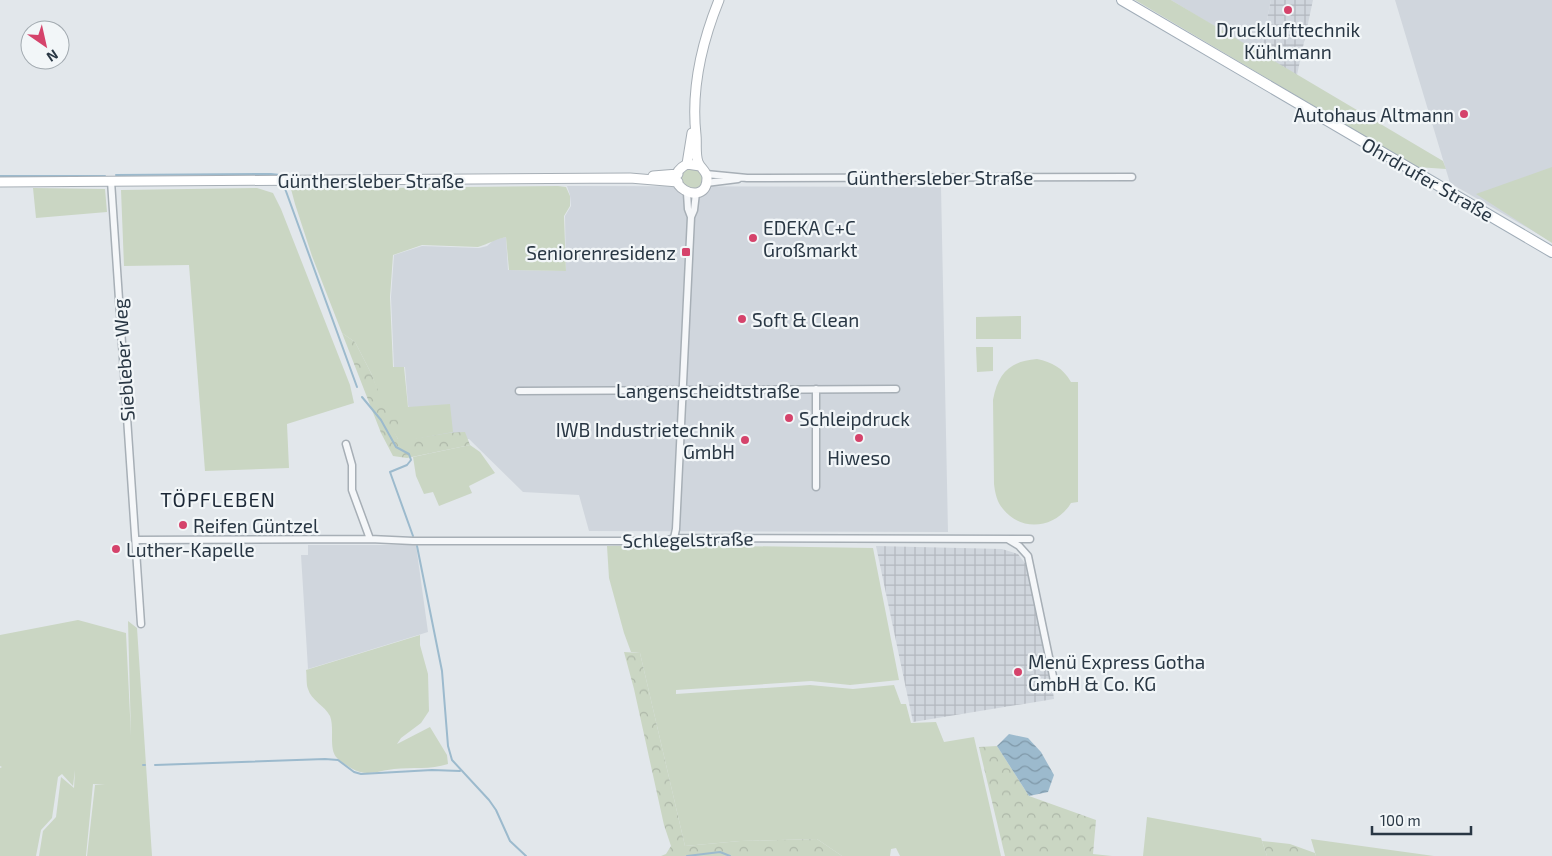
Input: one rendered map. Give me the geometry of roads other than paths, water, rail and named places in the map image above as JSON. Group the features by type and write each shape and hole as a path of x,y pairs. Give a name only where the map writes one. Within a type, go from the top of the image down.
{"main road":[{"path":"694,125 687,164 680,170 678,178 681,189 692,193 704,187 706,178 697,157 694,125 697,81 704,44 719,0"},
{"name":"Ohrdrufer Straße","path":"1122,0 1552,252"},
{"path":"687,164 700,166"},
{"name":"Günthersleber Straße","path":"0,182 678,178"}],"street":[{"name":"Günthersleber Straße","path":"706,178 1132,177"},
{"name":"Siebleber Weg","path":"111,181 141,624"},
{"path":"674,538 676,529 691,217 688,208 692,193"},
{"path":"816,389 816,487"},
{"name":"Langenscheidtstraße","path":"519,390 896,389"},
{"path":"346,444 352,465 352,490 370,539"},
{"path":"1007,539 1020,546 1028,556 1054,681"},
{"name":"Schlegelstraße","path":"136,540 1030,539"}],"water":[{"path":"1009,734 1028,738 1041,752 1054,775 1048,792 1029,796 997,746"}],"waterway":[{"path":"116,175 271,174 280,175 281,178"},
{"path":"0,176 105,176"},
{"path":"283,183 357,387"},
{"path":"362,397 381,420 396,447 409,454 411,460 407,465 390,472 413,536"},
{"path":"417,546 442,671 448,746 452,760 489,800 496,810 510,841 526,856"},
{"path":"155,765 325,759 338,760 354,772 361,774 432,770 460,771"},
{"path":"687,856 720,852 730,856"}],"place":[{"name":"Drucklufttechnik Kühlmann","path":"1288,10"},
{"name":"Autohaus Altmann","path":"1464,114"},
{"name":"EDEKA C+C Großmarkt","path":"753,238"},
{"name":"Seniorenresidenz","path":"686,252"},
{"name":"Soft & Clean","path":"742,319"},
{"name":"Schleipdruck","path":"789,418"},
{"name":"Hiweso","path":"859,438"},
{"name":"IWB Industrietechnik GmbH","path":"745,440"},
{"name":"Reifen Güntzel","path":"183,525"},
{"name":"Luther-Kapelle","path":"116,549"},
{"name":"Menü Express Gotha GmbH & Co. KG","path":"1018,672"}],"district":[{"name":"TÖPFLEBEN","path":"218,499"}]}
